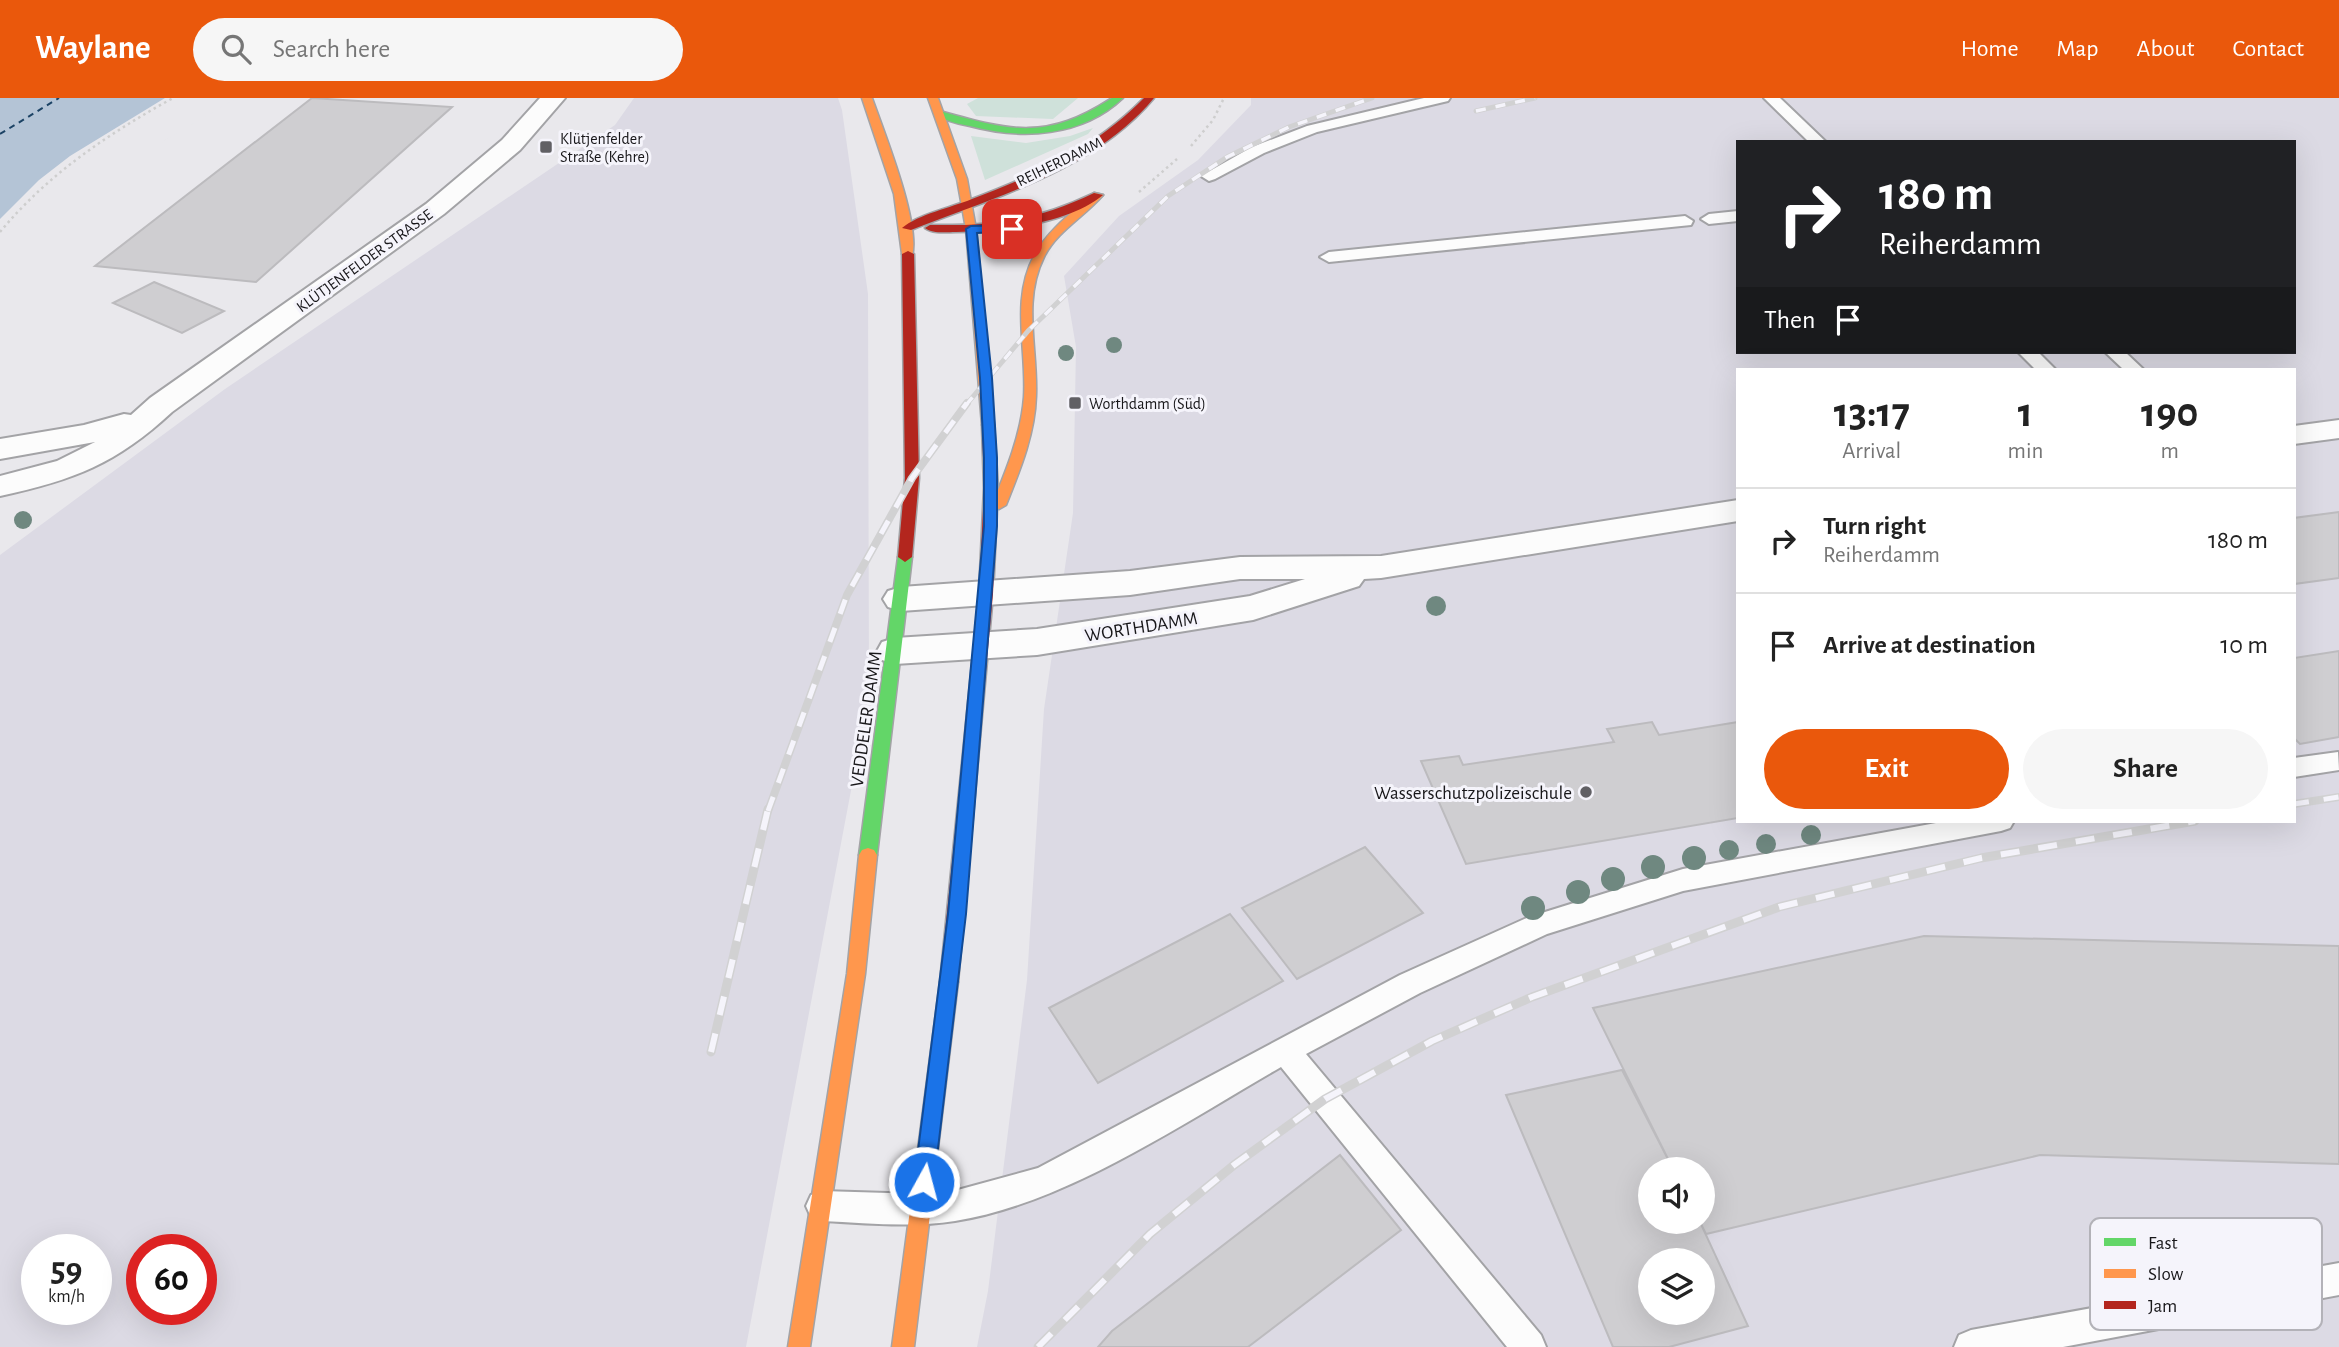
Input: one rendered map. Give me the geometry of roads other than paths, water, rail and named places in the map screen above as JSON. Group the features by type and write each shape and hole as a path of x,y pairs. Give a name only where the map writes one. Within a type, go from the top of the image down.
{"main road":[{"name":"VEDDELER DAMM","path":"799,1347 856,974 862,898 901,599 912,478 907,228 899,189 867,98"},
{"path":"903,1347 957,914 990,526 991,458 986,378 971,229 962,179 933,98"},
{"path":"940,114 1002,133 1041,133 1085,120 1118,98"},
{"name":"REIHERDAMM","path":"907,228 1053,166 1101,141 1128,124 1149,98"},
{"path":"907,228 1012,229 1061,215 1098,195 1052,237 1038,256 1031,273 1028,293 1030,398 1016,466 990,526"}],"street":[{"name":"KLÜTJENFELDER STRASSE","path":"0,486 48,475 101,454 120,442 161,405 435,209 504,152 553,98"},
{"name":"KLÜTJENFELDER STRASSE","path":"0,449 89,434 121,424 161,405"},
{"path":"2296,435 2339,429"},
{"name":"WORTHDAMM","path":"901,599 1130,583 1240,568 1381,567 1736,510"},
{"name":"WORTHDAMM","path":"895,652 981,647 1094,634 1253,608 1381,567"}],"lane":[{"path":"1209,176 1258,150 1312,129 1443,98"},
{"path":"1771,98 1816,140"},
{"path":"1709,219 1736,216"},
{"path":"1329,257 1685,221"},
{"path":"2029,354 2045,368"},
{"path":"2116,354 2133,368"},
{"path":"2296,768 2338,761"},
{"path":"822,1206 921,1209 980,1202 1044,1181 1410,984 1539,925 1683,880 1990,823"},
{"path":"1285,1050 1529,1347"},
{"path":"1971,1347 2090,1325"}],"water":[{"path":"0,98 233,98 203,114 120,170 0,294"}],"railway":[{"path":"966,405 1028,331 1168,196 1227,157 1289,127 1372,98"},
{"path":"1476,111 1535,98"},
{"path":"768,811 847,595 912,478 967,403"},
{"path":"2296,804 2339,797"},
{"path":"711,1052 768,809"},
{"path":"1038,1347 1150,1234 1234,1165 1325,1099 1432,1041 1532,997 1779,907 1981,858 2183,823"}],"place":[{"name":"Klütjenfelder Straße (Kehre)","path":"546,147"},
{"name":"Worthdamm (Süd)","path":"1075,403"},
{"name":"Wasserschutzpolizeischule","path":"1586,792"}]}
